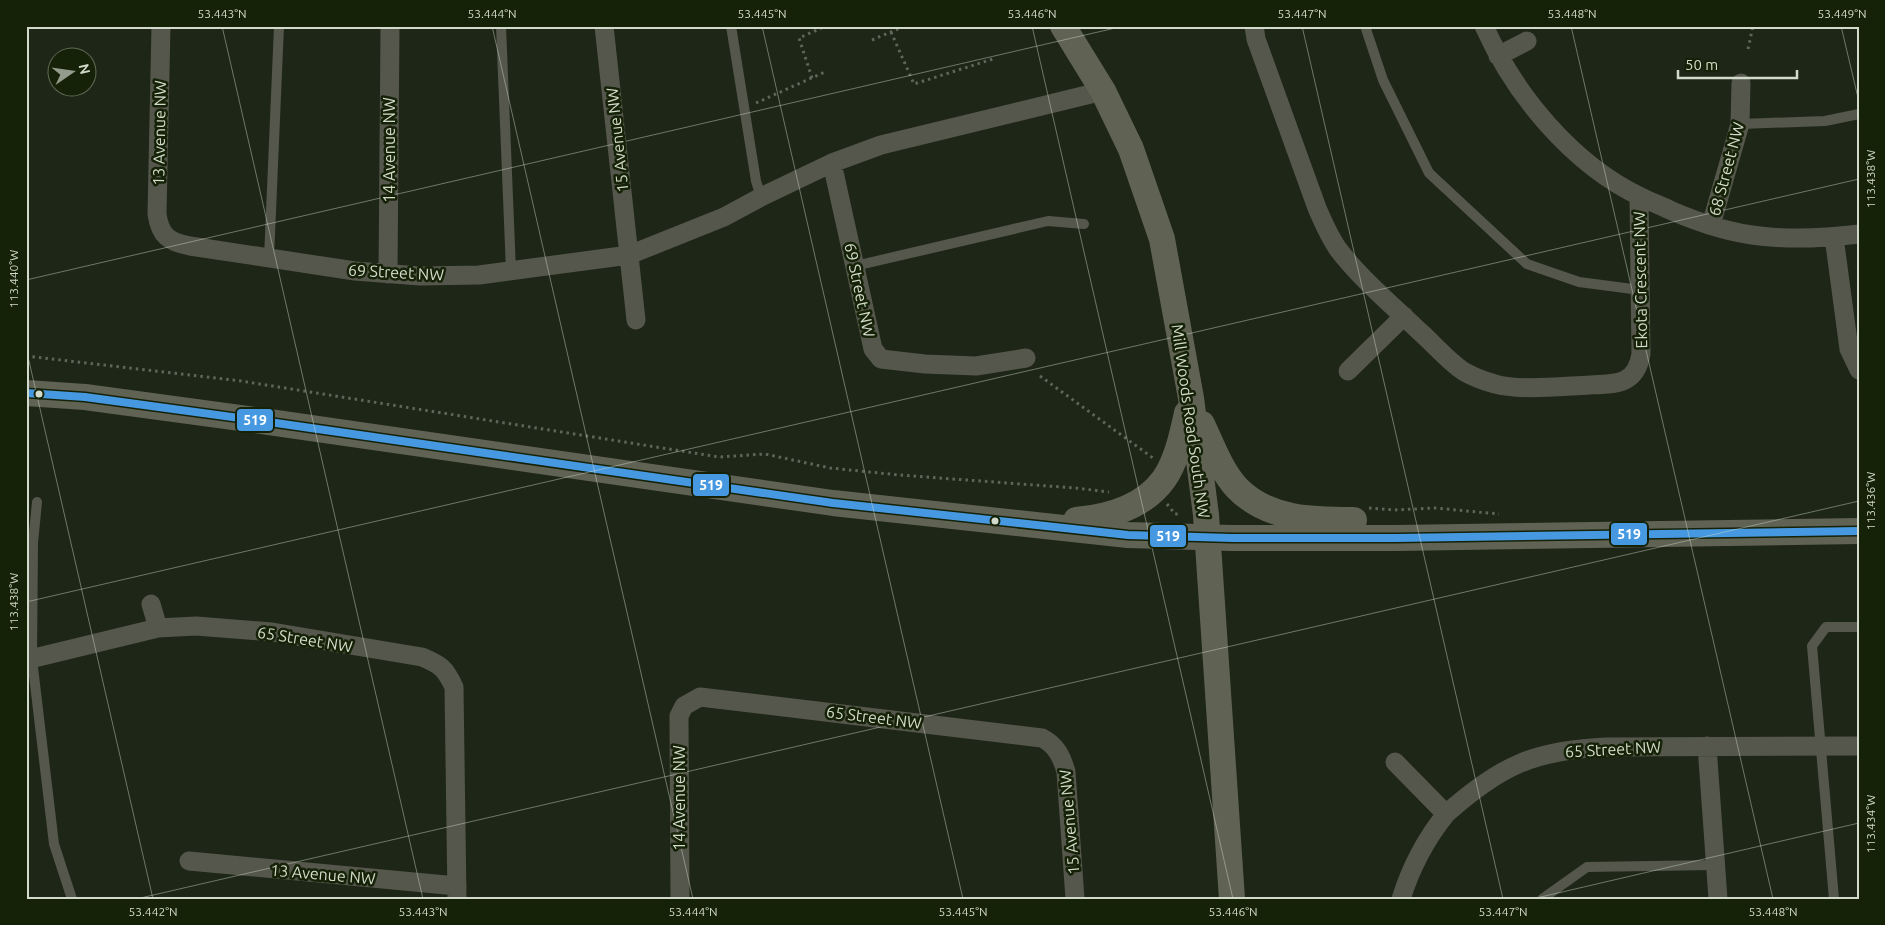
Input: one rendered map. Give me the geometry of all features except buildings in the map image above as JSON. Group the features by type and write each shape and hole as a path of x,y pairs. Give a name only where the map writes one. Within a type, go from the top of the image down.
{"main road":[{"name":"Mill Woods Road South NW","path":"1063,26 1103,91 1131,149 1162,239 1191,398 1208,537 1232,899"},
{"path":"26,393 85,397 259,420 833,503 1128,534 1208,537 1386,538 1859,530"},
{"path":"1015,523 1071,521 1105,516 1120,511 1146,497 1165,478 1173,462 1191,398"},
{"path":"1191,398 1212,447 1226,473 1237,488 1246,496 1274,511 1294,518 1385,520 1421,537"}],"street":[{"name":"13 Avenue NW","path":"161,26 157,214 158,225 165,237"},
{"name":"14 Avenue NW","path":"388,274 390,26"},
{"name":"15 Avenue NW","path":"604,26 629,254"},
{"name":"Ekota Crescent NW","path":"1254,26 1256,39 1322,222 1344,256 1452,362 1462,370 1485,381 1508,386 1607,385 1626,381 1632,376 1640,364 1641,354 1640,197"},
{"name":"68 Street NW","path":"1484,26 1498,56 1524,96 1549,126 1591,164 1640,197 1711,226 1758,236 1786,238 1834,237 1859,234"},
{"path":"1498,56 1527,41"},
{"name":"68 Street NW","path":"1711,226 1740,124 1741,83"},
{"name":"69 Street NW","path":"165,237 178,244 356,272 420,276 480,275 629,254 724,217 761,196 832,163 882,145 1103,91"},
{"name":"69 Street NW","path":"832,163 873,349 881,359 925,364 976,366 1026,358"},
{"path":"1834,237 1849,349 1859,370"},
{"path":"629,254 636,320"},
{"path":"1348,371 1404,316"},
{"path":"151,604 158,628"},
{"name":"65 Street NW","path":"29,659 158,628 196,626 272,632 422,657 439,664 447,673"},
{"name":"13 Avenue NW","path":"189,861 457,892 454,687 447,673"},
{"name":"65 Street NW","path":"690,702 700,697 710,697 1042,738 1050,742 1055,748"},
{"name":"14 Avenue NW","path":"680,899 679,716 684,706 690,702"},
{"path":"1708,746 1718,899"},
{"name":"65 Street NW","path":"1401,899 1407,879 1420,852 1433,830 1446,814 1501,771 1535,757 1582,748 1859,746"},
{"name":"15 Avenue NW","path":"1055,748 1063,760 1066,772 1075,899"},
{"path":"1395,762 1446,814"}],"lane":[{"path":"269,258 279,26"},
{"path":"501,26 511,271"},
{"path":"731,26 756,181 761,196"},
{"path":"1365,26 1383,80 1429,173 1526,264 1579,282 1640,290"},
{"path":"1740,124 1825,121 1859,114"},
{"path":"855,266 1048,221 1084,224"},
{"path":"36,502 29,659 54,844 72,899"},
{"path":"1834,899 1812,646 1826,627 1859,627"},
{"path":"1542,899 1587,867 1715,865"}],"path":[{"path":"812,78 799,38 826,26"},
{"path":"872,40 905,26"},
{"path":"1748,49 1753,26"},
{"path":"891,32 914,84 993,59"},
{"path":"744,109 827,71"},
{"path":"26,356 268,385 719,457 765,454 830,468 1115,492"},
{"path":"1040,376 1160,463"},
{"path":"1164,501 1175,514 1184,514"},
{"path":"1364,507 1394,510 1435,508 1504,514"}],"transit line":[{"name":"519","path":"26,393 85,397 269,422 833,503 1128,535 1232,538 1396,538 1859,531"}]}
